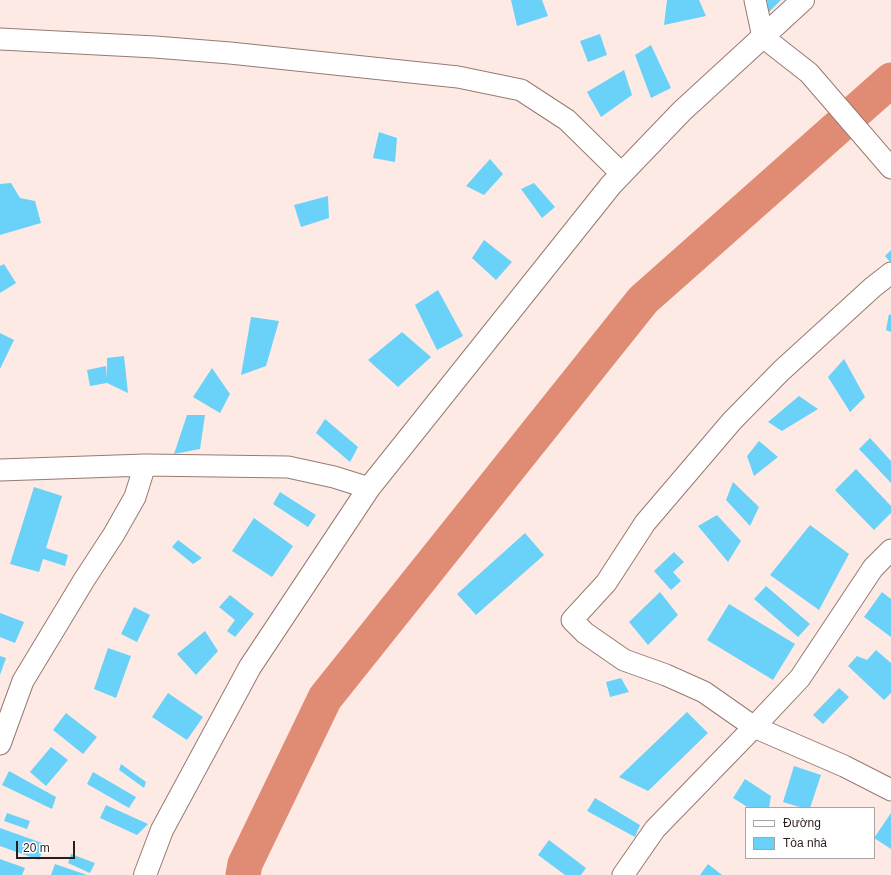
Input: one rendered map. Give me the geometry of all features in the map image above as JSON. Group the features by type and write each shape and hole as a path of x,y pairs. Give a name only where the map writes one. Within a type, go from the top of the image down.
{"street":[{"path":"755,0 762,37 809,73 886,163"},
{"path":"145,875 162,830 250,668 369,488 611,185 682,111 803,0"},
{"path":"0,39 155,47 230,53 458,78 521,90 566,120 622,174"},
{"path":"891,273 873,287 781,372 732,421 645,523 606,583 572,620 624,660 666,675 704,692 754,727 844,766 891,790"},
{"path":"0,470 145,465 288,467 334,477 369,488"},
{"path":"0,744 23,680 114,534 135,497 145,465"},
{"path":"623,875 655,828 800,678 873,568 891,550"}],"building":[{"path":"511,0 542,0 548,16 517,26"},
{"path":"667,0 699,0 706,16 664,25"},
{"path":"767,0 781,0 769,12"},
{"path":"600,34 607,55 588,62 580,41"},
{"path":"651,45 671,88 651,98 635,55"},
{"path":"624,70 632,95 601,117 587,92"},
{"path":"379,132 397,138 395,162 373,158"},
{"path":"490,159 503,174 484,195 466,186"},
{"path":"11,183 20,198 35,201 41,223 0,235 0,184"},
{"path":"534,183 555,207 542,218 521,189"},
{"path":"328,196 329,218 301,227 294,205"},
{"path":"484,240 512,262 496,280 472,258"},
{"path":"891,250 891,263 885,256"},
{"path":"4,264 16,283 0,293 0,266"},
{"path":"438,290 463,336 437,350 415,305"},
{"path":"889,314 891,315 891,332 886,330"},
{"path":"251,317 279,321 266,366 241,375"},
{"path":"402,332 431,357 398,387 368,360"},
{"path":"0,333 14,340 0,369"},
{"path":"124,356 128,393 107,383 90,386 87,370 106,366 107,379 107,358"},
{"path":"844,359 865,397 850,412 828,377"},
{"path":"212,368 230,394 220,413 193,397"},
{"path":"799,396 818,409 782,431 768,422"},
{"path":"187,415 205,415 200,449 174,454"},
{"path":"325,419 358,447 350,462 316,433"},
{"path":"870,438 891,461 891,483 859,449"},
{"path":"759,441 778,457 754,476 747,456"},
{"path":"856,469 891,506 891,513 874,530 835,490"},
{"path":"733,482 759,507 750,526 726,500"},
{"path":"34,487 62,496 46,548 68,555 65,566 43,559 39,572 10,564"},
{"path":"280,492 316,515 308,527 273,504"},
{"path":"717,515 741,541 728,562 698,526"},
{"path":"254,518 293,546 272,577 232,551"},
{"path":"810,525 849,554 819,610 770,575"},
{"path":"525,533 544,555 476,615 457,594"},
{"path":"178,540 202,558 193,564 172,547"},
{"path":"674,552 684,562 673,572 681,581 671,590 654,571"},
{"path":"766,586 810,624 798,637 754,599"},
{"path":"660,592 678,615 648,645 629,622"},
{"path":"882,592 891,599 891,637 864,617"},
{"path":"230,595 254,614 235,637 227,631 235,620 219,607"},
{"path":"729,604 795,644 773,680 707,640"},
{"path":"134,607 150,615 137,642 121,634"},
{"path":"0,613 24,622 15,643 0,637"},
{"path":"205,631 218,651 196,675 177,654"},
{"path":"108,648 131,656 116,698 94,689"},
{"path":"876,650 891,663 891,693 884,700 848,666 857,656 867,660"},
{"path":"0,656 6,658 0,675"},
{"path":"621,678 629,692 610,697 606,682"},
{"path":"839,688 849,697 823,724 813,715"},
{"path":"168,693 203,717 187,740 152,717"},
{"path":"687,712 708,733 648,791 619,777"},
{"path":"66,713 97,737 83,754 53,730"},
{"path":"51,747 68,760 46,786 30,772"},
{"path":"121,764 146,782 144,788 119,770"},
{"path":"794,766 821,775 810,807 800,807 783,802"},
{"path":"9,771 56,797 52,809 2,785"},
{"path":"93,772 136,797 129,808 87,784"},
{"path":"745,779 771,796 769,807 747,807 733,798"},
{"path":"595,798 640,825 635,837 587,811"},
{"path":"106,805 148,824 137,835 100,818"},
{"path":"7,813 30,821 27,829 4,821"},
{"path":"891,813 891,849 875,839"},
{"path":"0,828 45,844 39,860 0,846"},
{"path":"549,840 586,868 581,875 565,875 538,855"},
{"path":"71,854 95,863 90,873 68,863"},
{"path":"0,859 25,868 22,875 0,875"},
{"path":"55,864 87,875 51,875"},
{"path":"708,864 722,875 700,875"}],"waterway":[{"path":"243,875 245,864 325,698 643,300 891,80"}]}
